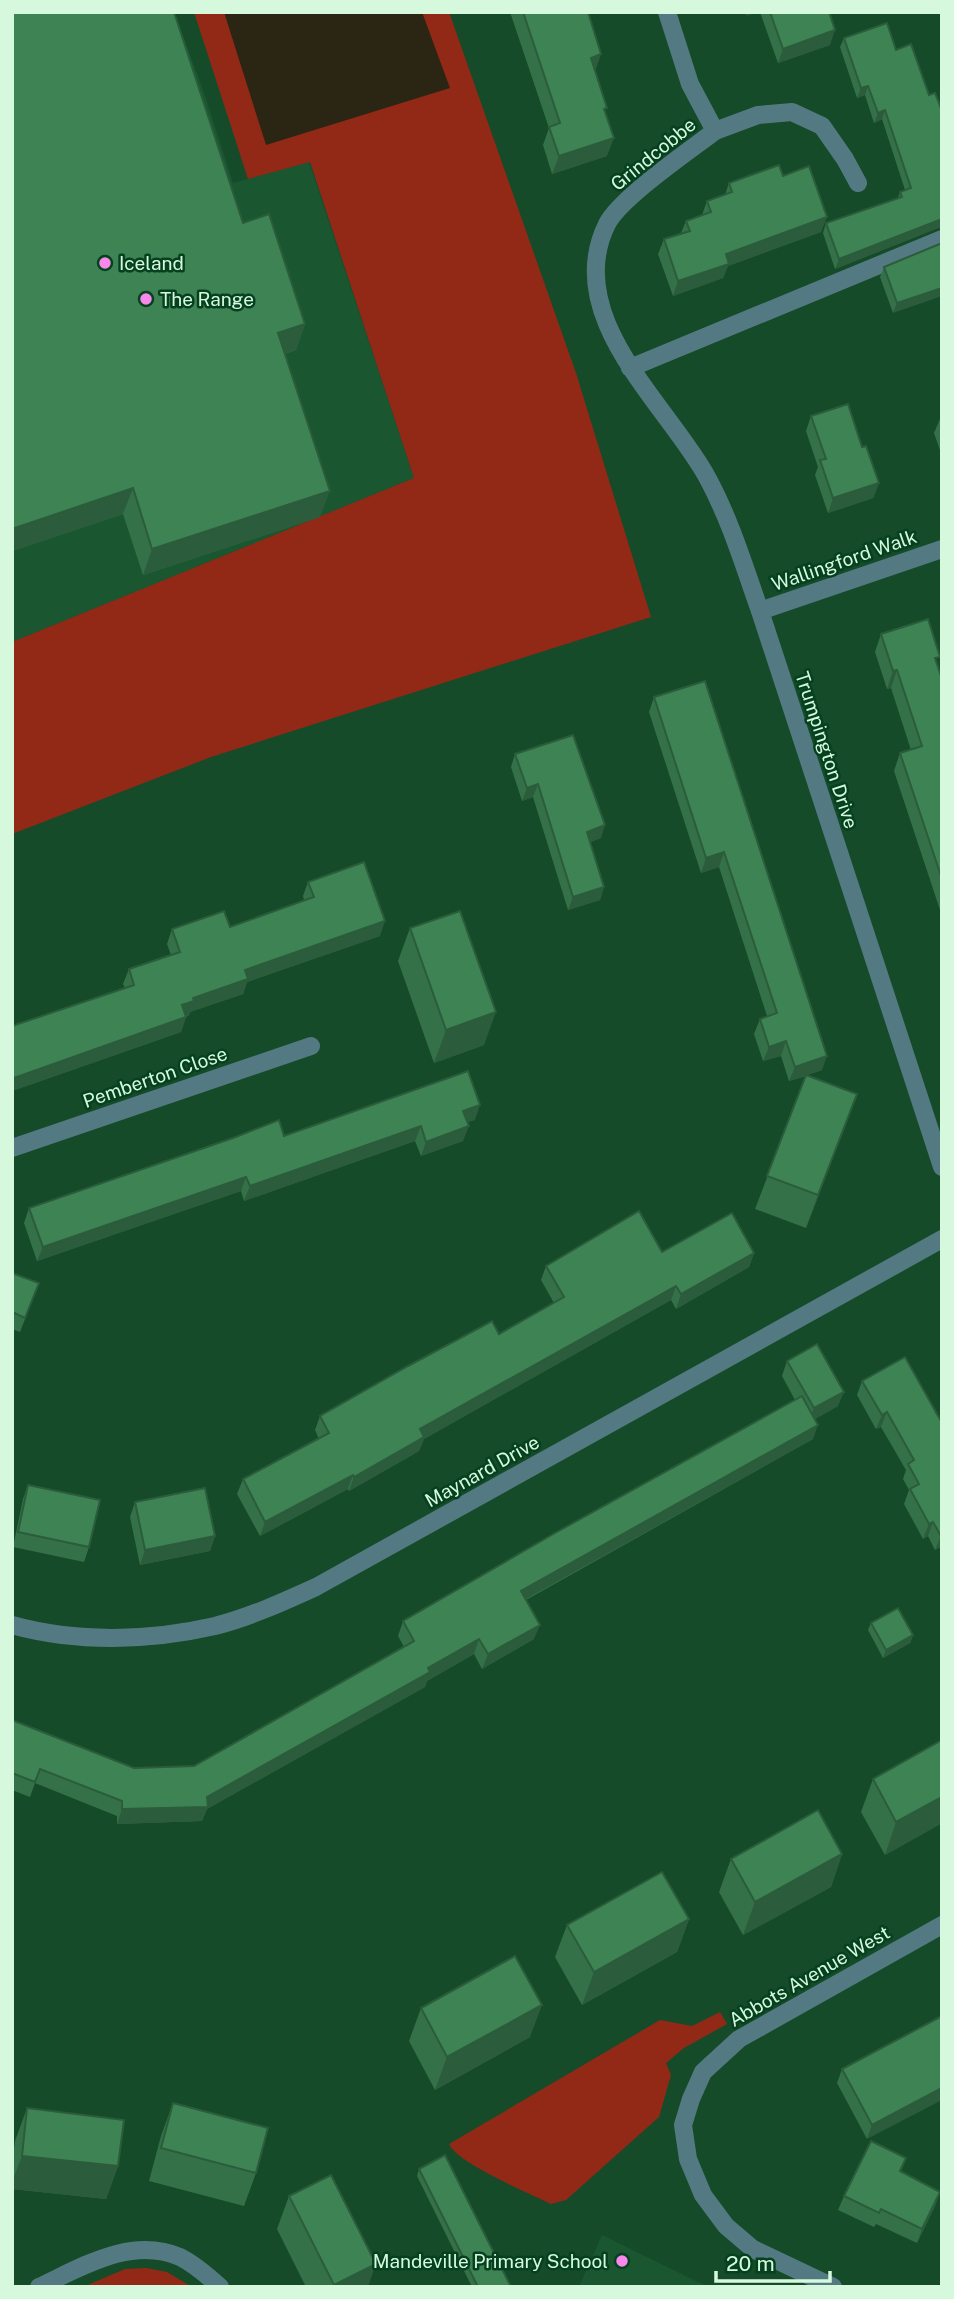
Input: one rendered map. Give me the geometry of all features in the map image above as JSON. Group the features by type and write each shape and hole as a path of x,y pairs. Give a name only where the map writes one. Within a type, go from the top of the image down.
{"street":[{"name":"Grindcobbe","path":"630,368 603,318 596,280 597,249 608,222 630,198 715,131 690,84 667,12"},
{"path":"715,131 758,115 792,112 822,126 858,183"},
{"path":"630,368 942,239"},
{"name":"Trumpington Drive","path":"630,368 707,477 727,519 760,611 942,1167"},
{"name":"Wallingford Walk","path":"760,611 942,549"},
{"name":"Pemberton Close","path":"12,1148 311,1046"},
{"name":"Maynard Drive","path":"12,1625 62,1635 112,1638 215,1626 262,1611 316,1587 942,1239"},
{"name":"Abbots Avenue West","path":"813,2282 753,2249 726,2227 703,2195 688,2159 683,2124 703,2072 739,2039 942,1925"},
{"path":"39,2287 104,2257 130,2250 156,2251 180,2257 220,2287"},
{"path":"813,2282 833,2287"}],"shaded area":[{"name":"The Range","path":"12,12 174,12 205,95 233,183 309,162 414,478 12,642"},
{"path":"194,12 449,12 576,373 651,617 211,757 12,834 12,642 414,478 310,162 248,179"},
{"path":"224,12 422,12 450,88 266,145"},
{"path":"720,2012 727,2024 684,2048 666,2063 671,2075 659,2117 566,2200 551,2204 511,2185 465,2160 449,2144 660,2020 692,2026"},
{"name":"Mandeville Primary School","path":"602,2235 708,2287 579,2287"},
{"path":"146,2268 167,2272 192,2287 83,2287 125,2269"}],"building":[{"name":"The Range","path":"12,12 174,12 243,223 269,214 305,324 278,333 330,491 152,549 133,488 12,529"},
{"path":"523,12 588,12 601,54 591,58 614,138 559,156 549,127 560,123"},
{"path":"770,12 829,12 835,30 783,49"},
{"path":"887,23 896,50 911,44 929,95 935,93 942,111 942,219 839,259 826,223 902,197 900,192 911,188 885,110 878,113 868,86 861,88 844,38"},
{"path":"779,165 783,176 809,166 827,217 726,254 729,264 678,281 664,239 690,231 686,221 711,212 707,201 732,192 729,183"},
{"path":"942,243 942,288 897,303 884,267"},
{"path":"848,404 862,447 866,446 879,483 833,498 820,460 826,459 811,416"},
{"path":"928,619 940,657 935,658 942,679 942,879 900,753 922,746 897,670 893,671 881,634"},
{"path":"705,681 827,1056 795,1067 786,1041 769,1047 760,1019 777,1013 724,852 706,858 654,697"},
{"path":"573,735 605,825 587,832 604,887 573,897 538,784 527,788 515,754"},
{"path":"364,862 385,921 245,970 248,979 193,998 194,1001 182,1005 186,1017 14,1078 12,1026 134,985 129,969 180,952 172,929 224,911 230,927 314,897 308,882"},
{"path":"460,911 496,1012 446,1030 410,928"},
{"path":"468,1071 480,1105 463,1111 469,1126 426,1142 421,1126 250,1186 246,1177 43,1247 29,1208 279,1120 284,1136"},
{"path":"806,1075 857,1094 818,1195 767,1176"},
{"path":"639,1211 662,1252 732,1213 754,1253 681,1294 676,1286 420,1429 424,1437 354,1477 353,1475 265,1522 243,1479 329,1433 320,1416 408,1366 492,1321 499,1334 564,1297 546,1266"},
{"path":"12,1273 39,1283 25,1318 12,1312"},
{"path":"817,1344 844,1392 814,1408 787,1361"},
{"path":"905,1357 942,1423 941,1536 933,1522 929,1524 910,1489 919,1484 908,1464 914,1460 887,1412 882,1415 862,1381"},
{"path":"802,1396 818,1425 521,1591 540,1625 488,1654 479,1639 428,1668 430,1672 207,1797 208,1807 122,1809 122,1801 40,1769 35,1782 12,1773 12,1720 134,1768 194,1766 414,1641 403,1621"},
{"path":"28,1485 100,1500 89,1547 18,1532"},
{"path":"205,1488 215,1536 145,1550 135,1502"},
{"path":"898,1608 913,1635 886,1650 871,1623"},
{"path":"942,1740 942,1797 896,1822 873,1779"},
{"path":"818,1810 842,1854 755,1902 731,1859"},
{"path":"662,1872 689,1919 594,1972 567,1925"},
{"path":"515,1956 542,2005 447,2057 421,2008"},
{"path":"942,2016 942,2088 872,2125 842,2069"},
{"path":"173,2103 268,2128 256,2173 161,2148"},
{"path":"27,2108 124,2120 118,2166 22,2156"},
{"path":"871,2141 906,2158 900,2171 940,2192 922,2229 881,2209 879,2213 844,2196"},
{"path":"445,2155 511,2287 478,2287 419,2169"},
{"path":"331,2175 376,2264 334,2285 289,2196"}],"place":[{"name":"Iceland","path":"105,263"},
{"name":"The Range","path":"146,299"},
{"name":"Mandeville Primary School","path":"622,2261"}]}
